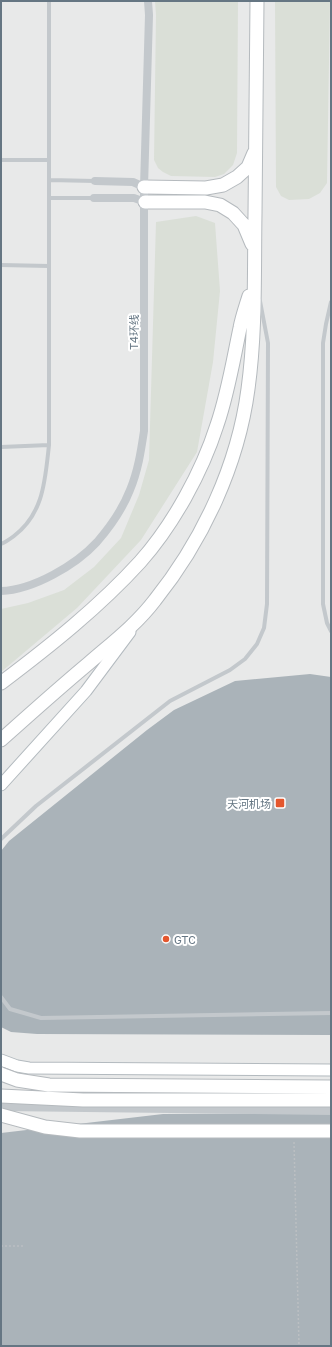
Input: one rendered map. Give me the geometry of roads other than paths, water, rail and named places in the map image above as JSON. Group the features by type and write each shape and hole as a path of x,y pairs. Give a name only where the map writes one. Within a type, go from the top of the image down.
{"main road":[{"path":"1,785 86,691 136,623 168,583 188,553 206,521 236,446 248,389 253,330 257,1"},
{"path":"144,187 206,188 223,185 237,177 248,167 255,152"},
{"path":"145,202 205,202 220,205 234,213 244,226 254,250"},
{"path":"1,683 34,658 94,608 140,561 166,528 196,476 217,425 232,374 240,327 254,277"},
{"path":"1,740 136,623"},
{"path":"1,1060 17,1066 29,1068 331,1070"},
{"path":"1,1074 17,1080 49,1085 331,1087"},
{"path":"1,1090 21,1098"},
{"path":"1,1096 83,1100 331,1100"},
{"path":"1,1115 45,1127 80,1131 331,1131"}],"street":[{"name":"T4环线","path":"1,591 10,590 45,580 76,561 97,542 116,517 130,490 139,462 144,431 144,187 149,15 148,1"},
{"path":"95,181 133,182 144,187"},
{"path":"94,198 134,198 145,202"},
{"path":"1,1107 331,1111"}],"lane":[{"path":"1,544 23,528 37,508 44,485 49,445 49,1"},
{"path":"1,160 48,160"},
{"path":"49,180 95,181"},
{"path":"49,198 94,198"},
{"path":"1,265 49,266"},
{"path":"1,839 36,806 170,701 230,670 245,659 258,644 264,628 268,604 268,343 254,277"},
{"path":"331,302 323,343 323,604 327,623 331,631"},
{"path":"1,447 49,445"},
{"path":"1,997 10,1008 42,1018 331,1013"}],"place":[{"name":"天河机场","path":"280,803"},
{"name":"GTC","path":"166,939"}]}
